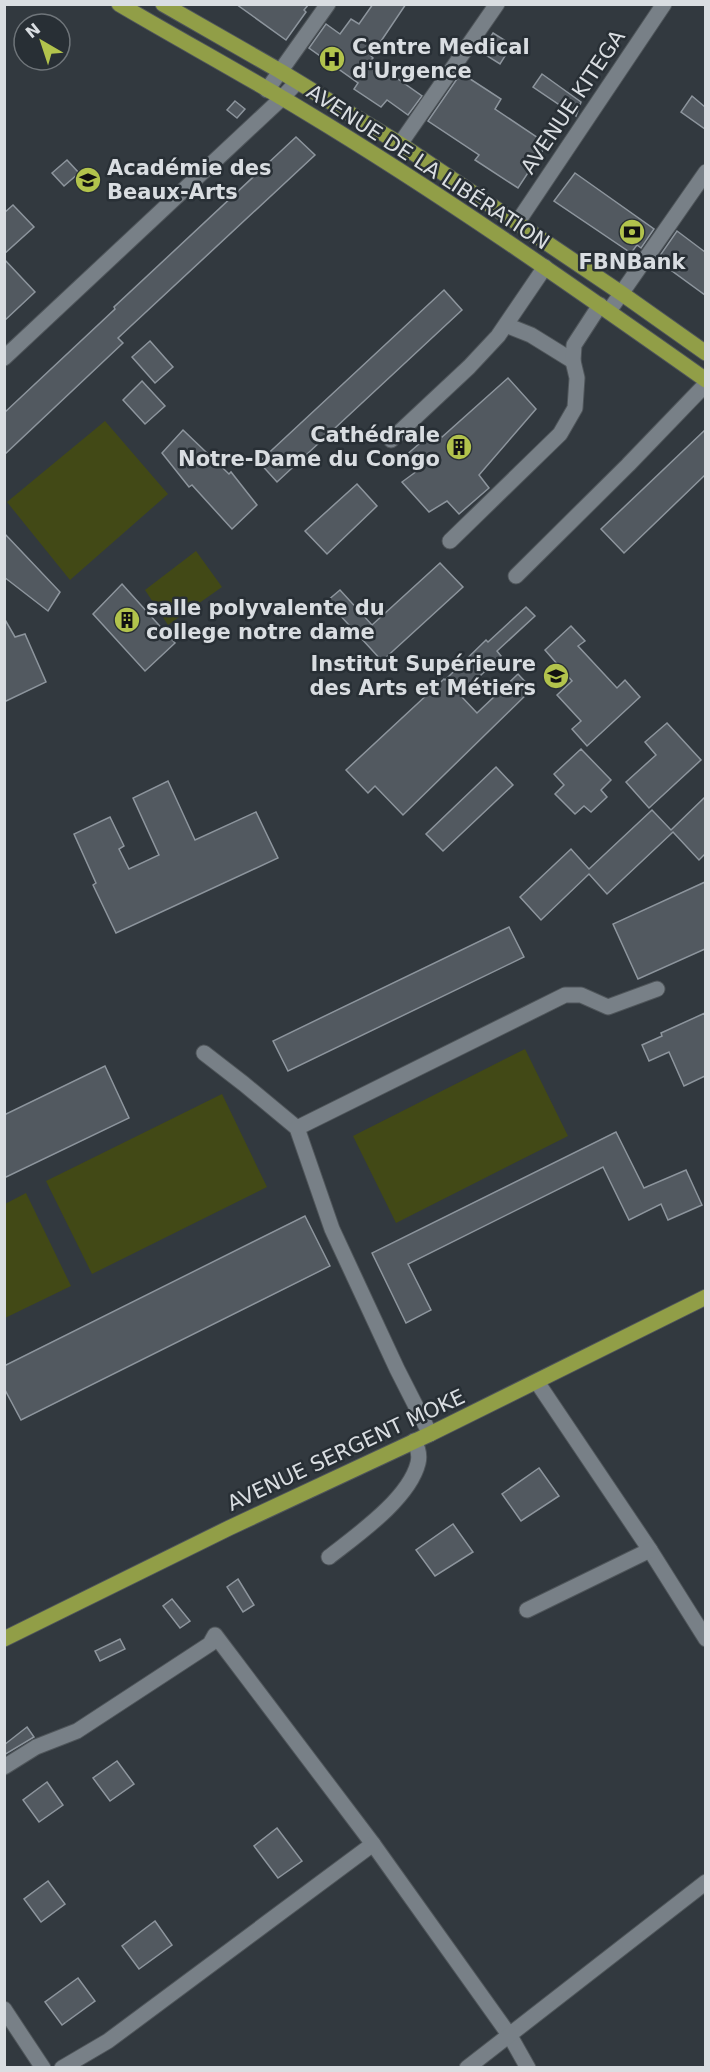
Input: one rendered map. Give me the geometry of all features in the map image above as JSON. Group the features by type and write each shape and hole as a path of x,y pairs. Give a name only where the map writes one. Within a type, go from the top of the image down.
{"main road":[{"name":"AVENUE DE LA LIBÉRATION","path":"119,4 282,98 434,192 604,308 705,382"},
{"name":"AVENUE DE LA LIBÉRATION","path":"166,5 400,144 621,293 705,353"},
{"name":"AVENUE SERGENT MOKE","path":"4,1638 218,1533 430,1434 705,1298"}],"street":[{"path":"267,90 328,4"},
{"path":"400,144 497,4"},
{"name":"AVENUE KITEGA","path":"517,223 664,4"},
{"path":"4,358 282,98 297,81"},
{"path":"450,541 560,434 575,408 577,378 573,361 574,345 604,308 621,293 705,172"},
{"path":"391,440 469,367 498,336 545,267"},
{"path":"506,325 531,335 573,361"},
{"path":"516,576 628,465 705,382"},
{"path":"297,1128 565,995 581,995 608,1007 657,989"},
{"path":"204,1053 297,1128 332,1229 430,1434"},
{"path":"537,1382 650,1550 705,1638"},
{"path":"329,1557 370,1526 390,1507 410,1480 418,1463 418,1450 414,1441"},
{"path":"527,1610 650,1550"},
{"path":"4,1767 36,1747 77,1731 210,1644 215,1635 373,1844 510,2036 528,2067"},
{"path":"62,2067 108,2041 373,1844"},
{"path":"467,2067 510,2036 705,1882"},
{"path":"4,2009 43,2067"}],"green space":[{"path":"105,421 168,494 70,580 7,502"},
{"path":"196,551 222,587 168,625 145,590"},
{"path":"525,1049 568,1136 396,1223 353,1136"},
{"path":"222,1094 267,1187 92,1274 46,1181"},
{"path":"26,1193 71,1286 5,1318 5,1204"}],"building":[{"path":"236,4 309,4 286,40"},
{"path":"373,4 406,4 371,56 373,58 371,60 422,96 408,115 387,100 381,107 354,89 358,83 309,48 326,24 340,34 351,19 359,24"},
{"path":"493,33 512,45 500,64 481,52"},
{"path":"461,73 501,99 495,109 547,144 518,188 475,160 479,155 428,121"},
{"path":"542,74 581,102 576,116 533,87"},
{"path":"692,96 705,107 705,129 681,112"},
{"path":"235,101 245,109 237,118 227,110"},
{"path":"296,137 315,155 118,338 123,343 4,455 4,413"},
{"path":"67,160 79,173 64,186 52,173"},
{"path":"575,173 654,229 641,248 637,245 631,253 554,201"},
{"path":"13,205 34,227 4,254 4,213"},
{"path":"677,231 705,252 705,295 657,260"},
{"path":"4,259 35,292 4,321"},
{"path":"444,290 462,310 277,482 259,462"},
{"path":"150,341 173,367 155,383 132,357"},
{"name":"Cathédrale Notre-Dame du Congo","path":"508,378 536,409 479,475 489,488 459,514 447,501 429,512 402,482 417,471 404,457 434,431 442,437"},
{"path":"142,381 165,406 145,424 123,400"},
{"path":"183,430 229,474 231,472 257,505 232,529 192,485 189,487 162,453"},
{"path":"705,430 705,475 624,553 601,529"},
{"path":"357,484 377,506 327,554 305,531"},
{"path":"4,533 60,592 48,611 4,577"},
{"path":"440,563 463,587 382,661 327,601 340,590 372,625"},
{"name":"salle polyvalente du college notre dame","path":"122,584 175,643 145,671 93,614"},
{"path":"526,607 535,616 497,651 501,656 460,695 477,713 518,674 532,689 403,815 375,786 368,793 346,770 486,640 488,642"},
{"path":"4,618 15,637 25,634 46,682 4,702"},
{"path":"571,626 585,641 578,646 617,688 625,680 640,697 587,746 572,729 581,721 557,695 572,681 545,650"},
{"path":"667,723 701,760 649,808 626,782 656,755 645,742"},
{"path":"581,749 611,780 601,790 607,797 591,812 584,806 575,814 555,794 564,785 554,774"},
{"path":"496,767 513,785 443,851 426,834"},
{"path":"168,781 195,840 256,812 278,858 116,933 93,885 96,883 74,834 110,817 124,846 119,849 129,869 159,855 133,798"},
{"path":"705,797 705,854 699,860 673,832 607,894 589,874 541,920 520,897 571,849 589,869 652,810 671,830"},
{"path":"705,882 705,949 638,979 613,924"},
{"path":"509,927 524,957 288,1071 273,1041"},
{"path":"705,1013 705,1076 684,1086 669,1052 649,1061 642,1045 662,1036 661,1033"},
{"path":"105,1066 129,1118 4,1178 4,1115"},
{"path":"616,1132 644,1188 686,1170 702,1205 668,1220 661,1204 629,1220 603,1167 408,1264 431,1310 406,1323 372,1253"},
{"path":"305,1216 330,1266 21,1420 4,1388 4,1366"},
{"path":"539,1468 559,1496 521,1521 502,1494"},
{"path":"453,1524 473,1552 435,1576 416,1550"},
{"path":"238,1579 254,1605 243,1612 227,1587"},
{"path":"172,1599 190,1621 180,1628 163,1606"},
{"path":"120,1639 125,1649 100,1661 95,1651"},
{"path":"27,1727 34,1737 4,1755 4,1745"},
{"path":"117,1761 134,1784 110,1801 93,1778"},
{"path":"47,1782 63,1805 39,1822 23,1800"},
{"path":"277,1828 302,1861 278,1878 254,1846"},
{"path":"48,1881 65,1904 41,1922 24,1899"},
{"path":"155,1921 172,1945 139,1969 122,1946"},
{"path":"78,1978 95,2001 62,2025 45,2002"}],"place":[{"name":"Centre Medical d'Urgence","path":"332,59"},
{"name":"Académie des Beaux-Arts","path":"88,180"},
{"name":"FBNBank","path":"632,232"},
{"name":"Cathédrale Notre-Dame du Congo","path":"459,447"},
{"name":"salle polyvalente du college notre dame","path":"127,620"},
{"name":"Institut Supérieure des Arts et Métiers","path":"556,676"}]}
